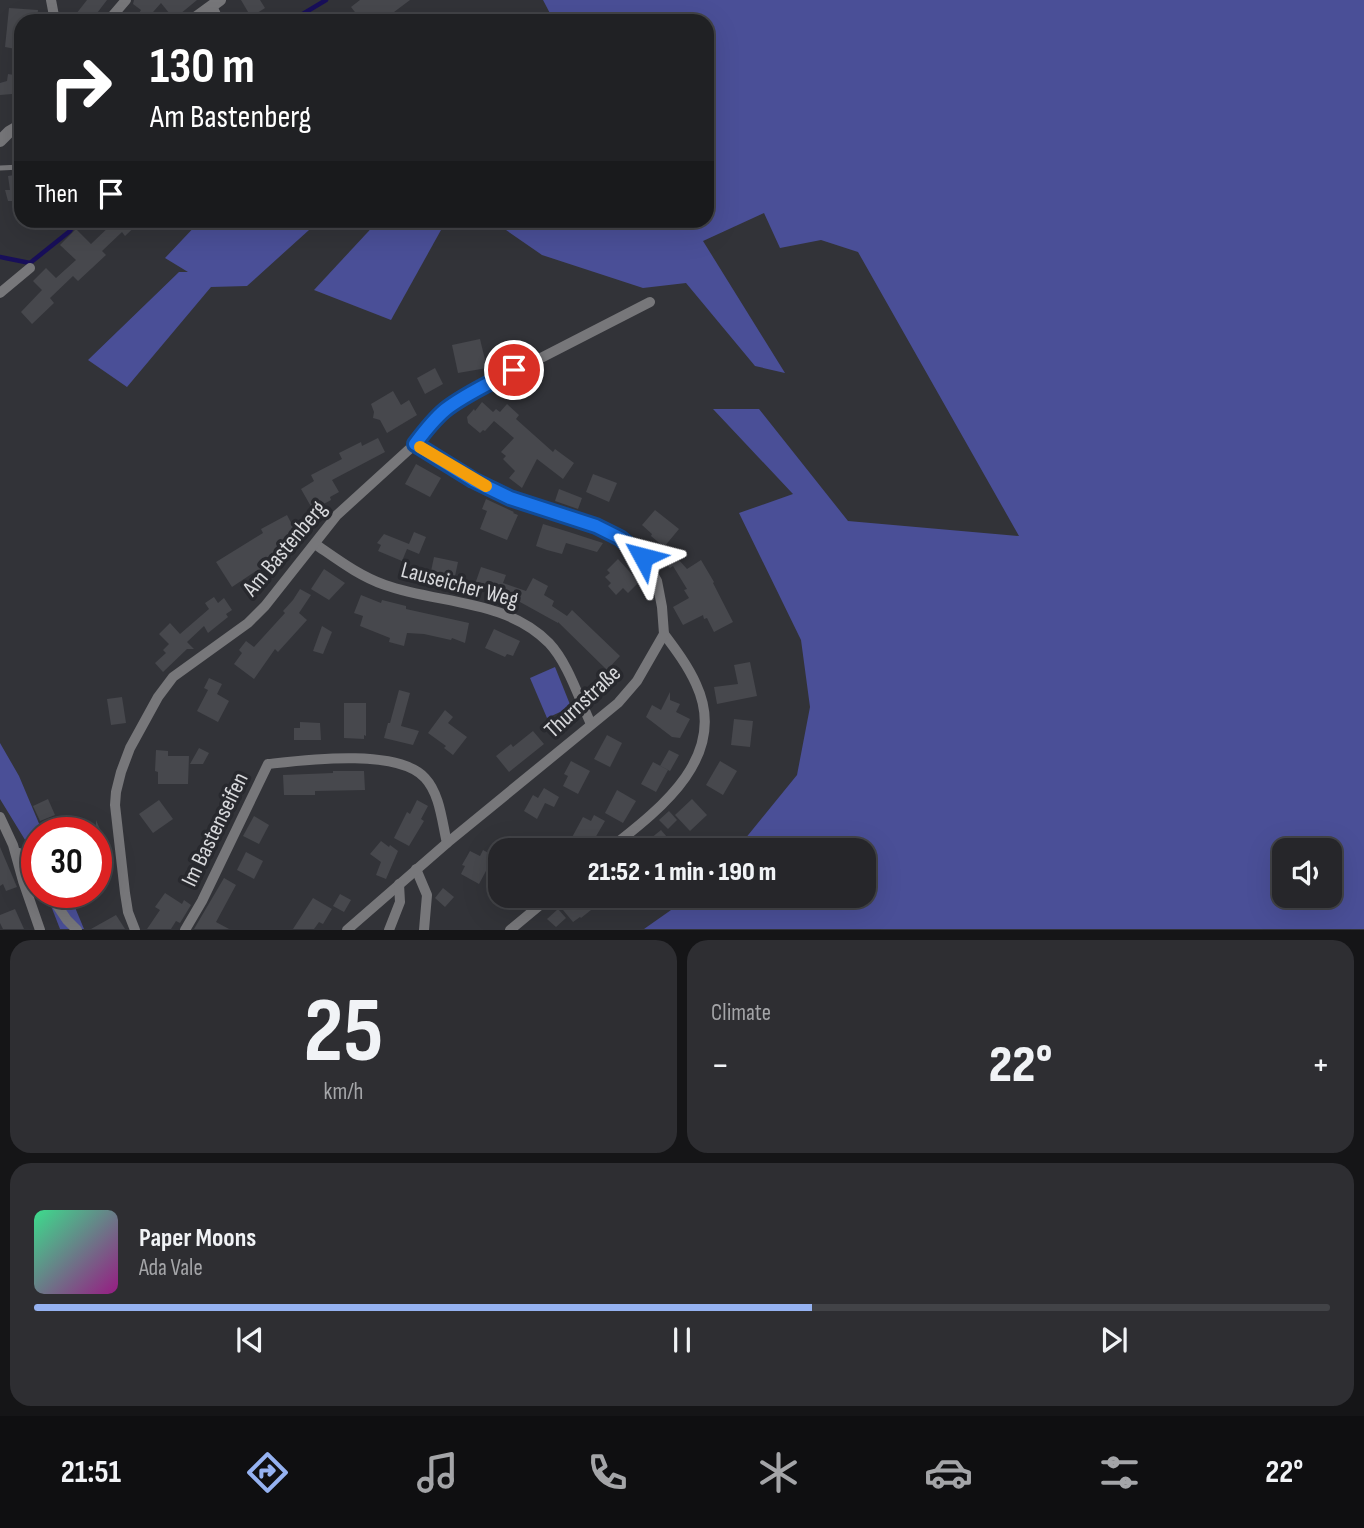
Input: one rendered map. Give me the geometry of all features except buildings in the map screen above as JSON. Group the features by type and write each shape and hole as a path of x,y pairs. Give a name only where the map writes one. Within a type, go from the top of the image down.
{"street":[{"path":"114,14 126,0"},
{"path":"201,14 216,3"},
{"path":"0,141 14,129"},
{"path":"0,293 30,268"},
{"name":"Am Bastenberg","path":"135,929 128,912 125,893 115,805 116,792 130,748 158,697 173,677 248,623 265,606 337,515 415,444 437,417 465,397 650,302"},
{"path":"415,444 473,480 510,498 596,526 620,538 643,557 657,581 664,634 697,685 704,706 706,725 702,745 692,769 660,807 623,838"},
{"name":"Lauseicher Weg","path":"315,544 346,566 381,584 498,611 532,627 551,646 567,672 591,724"},
{"name":"Thurnstraße","path":"347,929 618,703 637,681 664,634"},
{"name":"Im Bastenseifen","path":"186,929 268,764 352,758 393,761 412,768 424,776 432,788 447,843"},
{"path":"0,817 13,845 40,929"},
{"path":"13,845 21,856"},
{"path":"416,869 427,894 424,929"},
{"path":"389,929 400,901 399,884"},
{"path":"59,908 77,929"},
{"path":"510,929 536,908"}],"shaded area":[{"path":"543,0 1364,0 1364,929 644,929 674,908 876,908 876,838 746,838 797,775 810,707 801,640 739,513 793,494 713,409 759,409 848,521 1019,536 858,252 821,240 780,248 764,213 703,241 785,373 755,366 686,283 643,288 542,255 503,228 714,228 714,14 550,14"},
{"path":"193,228 311,228 247,286 211,287 127,387 88,360 179,272 188,272 165,258"},
{"path":"372,228 442,228 391,320 314,290"},
{"path":"555,667 571,707 547,718 530,678"},
{"path":"0,743 19,776 36,817 21,817 21,833 0,799"},
{"path":"52,908 75,908 84,929 60,929"}],"waterway":[{"path":"303,14 326,0"},
{"path":"0,257 30,263 72,228"}],"slow traffic":[{"path":"420,447 486,486"}],"route":[{"path":"514,370 445,410 415,444 473,480 510,498 596,526 620,538 643,557"}]}
